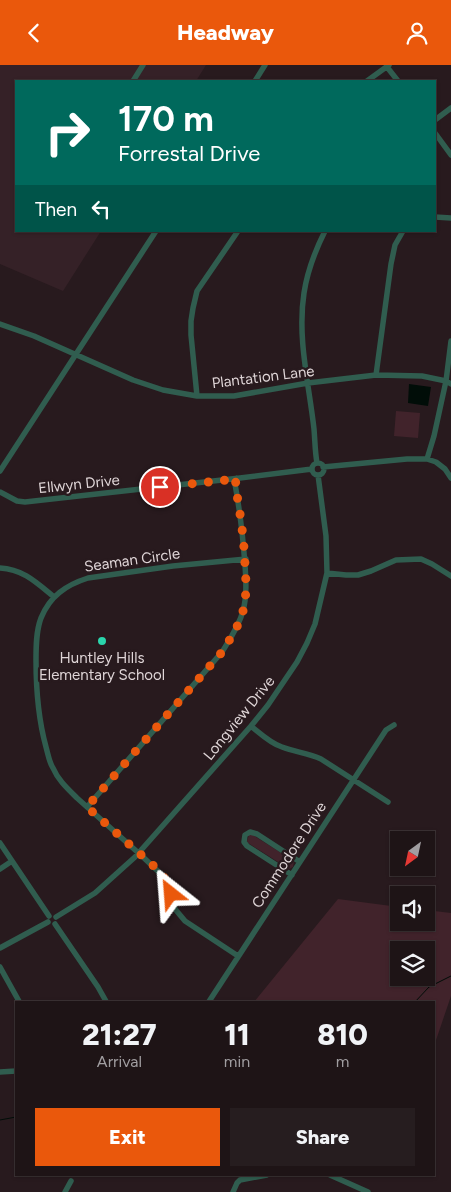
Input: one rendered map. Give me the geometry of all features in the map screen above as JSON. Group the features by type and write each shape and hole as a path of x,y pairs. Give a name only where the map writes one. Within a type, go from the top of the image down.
{"street":[{"path":"134,80 144,65"},
{"path":"256,80 265,65"},
{"path":"368,80 388,66 397,80"},
{"path":"436,119 451,108"},
{"path":"436,134 451,155"},
{"path":"436,217 451,218"},
{"path":"0,471 155,232"},
{"path":"197,396 190,321 192,308 197,291 237,232"},
{"path":"317,463 303,340 303,316 304,292 315,252 324,232"},
{"path":"376,375 391,264 395,245 402,232"},
{"name":"Plantation Lane","path":"0,324 34,336 133,380 162,390 197,396 234,396 308,383 376,375 422,376 449,382"},
{"path":"427,459 449,382 451,341"},
{"path":"317,463 323,467 407,459 427,459 436,462 445,469 451,478"},
{"path":"317,463 313,465 314,474 322,473 323,467"},
{"name":"Ellwyn Drive","path":"0,492 17,501 25,502 312,469"},
{"name":"Longview Drive","path":"56,921 95,893 139,853 251,726 268,705 297,662 315,624 327,573 326,536 318,475"},
{"path":"87,807 222,652 236,629 243,612 246,588 246,559 235,484 237,479"},
{"name":"Seaman Circle","path":"238,956 185,921 173,903 167,881 156,868 67,788 54,771 40,727 36,688 37,637 41,618 54,597 74,582 88,578 173,566 246,559"},
{"path":"327,573 358,575 396,561 420,559 451,576"},
{"path":"0,568 26,574 54,597"},
{"name":"Commodore Drive","path":"209,1001 386,730 394,725"},
{"path":"251,726 275,745 316,756 388,802"},
{"path":"292,875 247,846 244,842 245,835 250,832 257,834 300,862"},
{"path":"0,843 50,924 56,921 106,1001"},
{"path":"0,869 12,861"},
{"path":"0,948 48,919"},
{"path":"0,967 19,1001"},
{"path":"0,1072 15,1071"},
{"path":"233,1192 240,1180 262,1176"},
{"path":"332,1176 368,1192"},
{"path":"65,1192 71,1181"}],"shaded area":[{"path":"0,65 206,65 197,80 15,80 15,232 100,232 63,291 0,264"},
{"path":"409,384 431,387 428,406 408,403"},
{"path":"396,411 420,413 418,438 394,436"},
{"path":"249,835 253,835 294,861 293,867 289,869 248,843"},
{"path":"338,899 390,906 390,931 435,931 435,911 451,913 451,996 435,1043 435,1001 255,1001"}],"waterway":[{"path":"416,1001 429,987 451,976"},
{"path":"0,1120 15,1117"}],"place":[{"name":"Huntley Hills Elementary School","path":"102,641"}],"route":[{"path":"160,487 237,479 235,484 246,559 246,601 233,635 222,652 87,807 156,868 167,881 171,894"}]}
